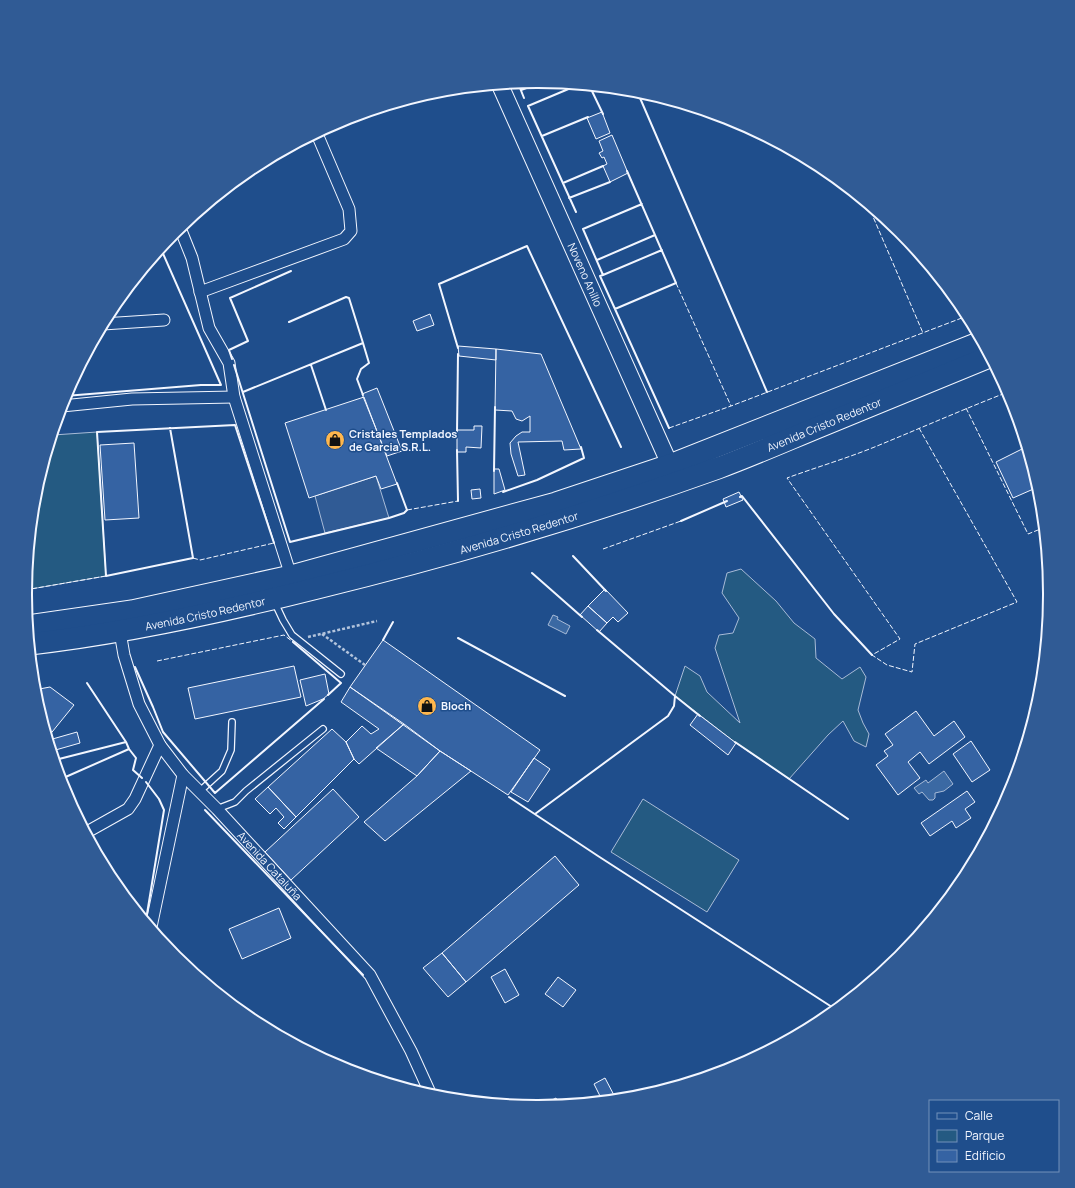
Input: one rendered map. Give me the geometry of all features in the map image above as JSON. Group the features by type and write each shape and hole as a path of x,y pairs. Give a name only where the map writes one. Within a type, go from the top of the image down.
{"highway":[{"name":"Avenida Cristo Redentor","path":"33,625 132,611 291,576 556,503 670,465 977,344"},
{"name":"Avenida Cristo Redentor","path":"34,643 120,632 274,599 502,539 643,494 721,467 985,359"}],"street":[{"name":"Noveno Anillo","path":"502,90 670,465"},
{"path":"200,292 344,239 351,231 349,209 319,139"},
{"path":"183,235 192,258 208,328 229,363 234,397 291,576"},
{"path":"111,324 164,320"},
{"path":"68,405 132,399 234,397"},
{"name":"Avenida Cataluña","path":"120,632 124,655 139,704 160,745 183,775 217,809 370,975 411,1051 427,1087"},
{"path":"90,830 128,808 135,799 160,745"},
{"path":"152,921 183,775"}],"lane":[{"path":"274,599 283,620 292,635 341,674"},
{"path":"200,791 222,770 230,750 232,722"},
{"path":"217,809 235,802 246,791 322,729"}],"path":[{"path":"298,640 377,621"},
{"path":"322,634 365,665"}],"green space":[{"path":"97,432 106,576 32,589 36,528 49,463 58,435"},
{"path":"741,569 776,601 794,623 815,639 816,658 842,679 860,667 866,677 858,710 869,734 866,747 854,741 843,721 828,735 789,779 736,743 675,696 685,666 700,676 707,692 740,723 715,648 719,635 733,633 739,618 722,593 727,573"},
{"path":"643,799 739,860 707,912 611,852"}],"shaded area":[{"path":"376,476 389,518 325,533 315,496"},
{"path":"553,615 570,626 566,634 548,625"},
{"path":"944,771 953,784 944,791 935,793 935,798 933,800 929,800 922,792 919,794 914,788 926,780 928,783"}],"building":[{"path":"602,112 610,133 596,139 587,118"},
{"path":"612,135 628,173 610,182 603,166 607,164 604,157 602,158 599,153 603,151 599,141"},
{"path":"430,314 434,325 417,331 413,321"},
{"path":"458,346 496,349 496,360 459,356"},
{"path":"496,349 541,354 581,449 564,450 562,441 518,442 525,475 518,476 511,454 510,443 522,432 530,432 530,416 522,421 516,419 512,411 495,410"},
{"path":"377,388 402,451 387,456 362,394"},
{"name":"Cristales Templados de Garcia S.R.L.","path":"364,397 397,484 381,489 376,476 309,498 285,423"},
{"path":"474,426 482,426 481,448 466,447 466,452 457,452 457,430 474,430"},
{"path":"134,443 139,518 105,520 100,445"},
{"path":"1022,449 1032,490 1013,498 996,462"},
{"path":"494,469 499,469 505,490 494,494"},
{"path":"480,489 481,498 472,499 471,490"},
{"path":"739,492 743,500 726,507 723,499"},
{"path":"605,589 628,613 618,622 613,617 607,623 588,606"},
{"path":"588,606 607,623 599,632 580,615"},
{"name":"Bloch","path":"383,640 540,750 508,795 440,751 350,687"},
{"path":"294,666 301,697 195,719 188,688"},
{"path":"325,674 329,694 323,699 306,706 300,680"},
{"path":"50,687 74,705 51,733 49,725 41,689"},
{"path":"350,687 404,724 359,764 354,759 346,742 362,726 371,734 379,729 341,702"},
{"path":"916,711 934,736 954,721 965,737 929,764 920,752 908,762 920,778 898,795 876,765 888,756 884,751 893,745 885,734"},
{"path":"698,714 736,743 728,755 690,725"},
{"path":"404,724 440,751 417,776 376,748"},
{"path":"332,729 346,742 354,759 296,817 268,787"},
{"path":"77,732 80,743 57,750 53,739"},
{"path":"971,741 990,770 972,782 953,754"},
{"path":"440,751 471,771 385,841 364,822 417,776"},
{"path":"534,758 550,769 528,802 511,792"},
{"path":"268,787 296,817 284,829 278,823 284,817 276,808 270,814 255,799"},
{"path":"333,789 359,817 291,880 265,852"},
{"path":"967,791 975,802 965,809 971,818 956,828 952,821 930,836 921,823"},
{"path":"555,856 579,885 466,982 442,953"},
{"path":"279,908 291,938 242,959 229,929"},
{"path":"442,953 466,982 448,997 423,968"},
{"path":"505,969 519,995 505,1003 491,977"},
{"path":"558,977 576,990 563,1007 545,994"},
{"path":"605,1078 613,1093 600,1095 594,1084"}],"fence":[{"path":"872,215 923,333"},
{"path":"676,283 731,406"},
{"path":"669,428 731,406 961,318"},
{"path":"919,428 1002,394"},
{"path":"966,408 1028,534 1039,530"},
{"path":"919,428 1017,602 915,644 912,672 887,665 872,655 900,639 787,478 866,450 919,428"},
{"path":"407,510 458,501"},
{"path":"603,549 681,521"},
{"path":"193,558 200,560 274,543"},
{"path":"32,589 106,576"},
{"path":"157,661 284,635 293,642"}],"wall":[{"path":"520,89 524,98"},
{"path":"567,90 528,106 576,212"},
{"path":"592,92 603,114"},
{"path":"641,99 767,392"},
{"path":"542,136 588,117"},
{"path":"563,183 603,166"},
{"path":"615,309 676,283 627,171"},
{"path":"569,198 610,182"},
{"path":"642,204 583,229 603,275 600,276 669,428"},
{"path":"597,260 655,235"},
{"path":"458,348 439,284 527,246 621,447"},
{"path":"603,275 662,250"},
{"path":"73,395 201,385 221,385 163,254"},
{"path":"232,359 229,350 248,341 230,298 291,271"},
{"path":"289,322 346,297 349,298 363,343"},
{"path":"243,392 363,343 369,363 361,369 357,379 363,395"},
{"path":"457,432 458,354"},
{"path":"234,365 290,542 404,513 407,510 397,483"},
{"path":"311,365 326,410"},
{"path":"494,471 495,407"},
{"path":"170,428 193,558 106,576 97,432 235,425 274,543"},
{"path":"503,492 537,480 584,458 581,447"},
{"path":"457,450 458,501"},
{"path":"740,497 742,496 834,614 872,655"},
{"path":"681,521 727,501"},
{"path":"573,556 606,591"},
{"path":"532,573 582,617"},
{"path":"383,640 393,622"},
{"path":"597,630 700,716"},
{"path":"458,638 565,696"},
{"path":"293,642 341,683 328,695"},
{"path":"135,667 163,732 215,793 324,699"},
{"path":"66,777 129,749 126,742 87,683"},
{"path":"535,814 668,716 674,706 675,696"},
{"path":"60,759 126,742"},
{"path":"735,742 848,819"},
{"path":"129,749 136,758 133,770 142,778"},
{"path":"146,782 159,799 164,810 147,915"},
{"path":"509,797 830,1006"},
{"path":"205,810 363,975"}],"place":[{"name":"Cristales Templados de Garcia S.R.L.","path":"335,440"},
{"name":"Bloch","path":"427,706"}]}
